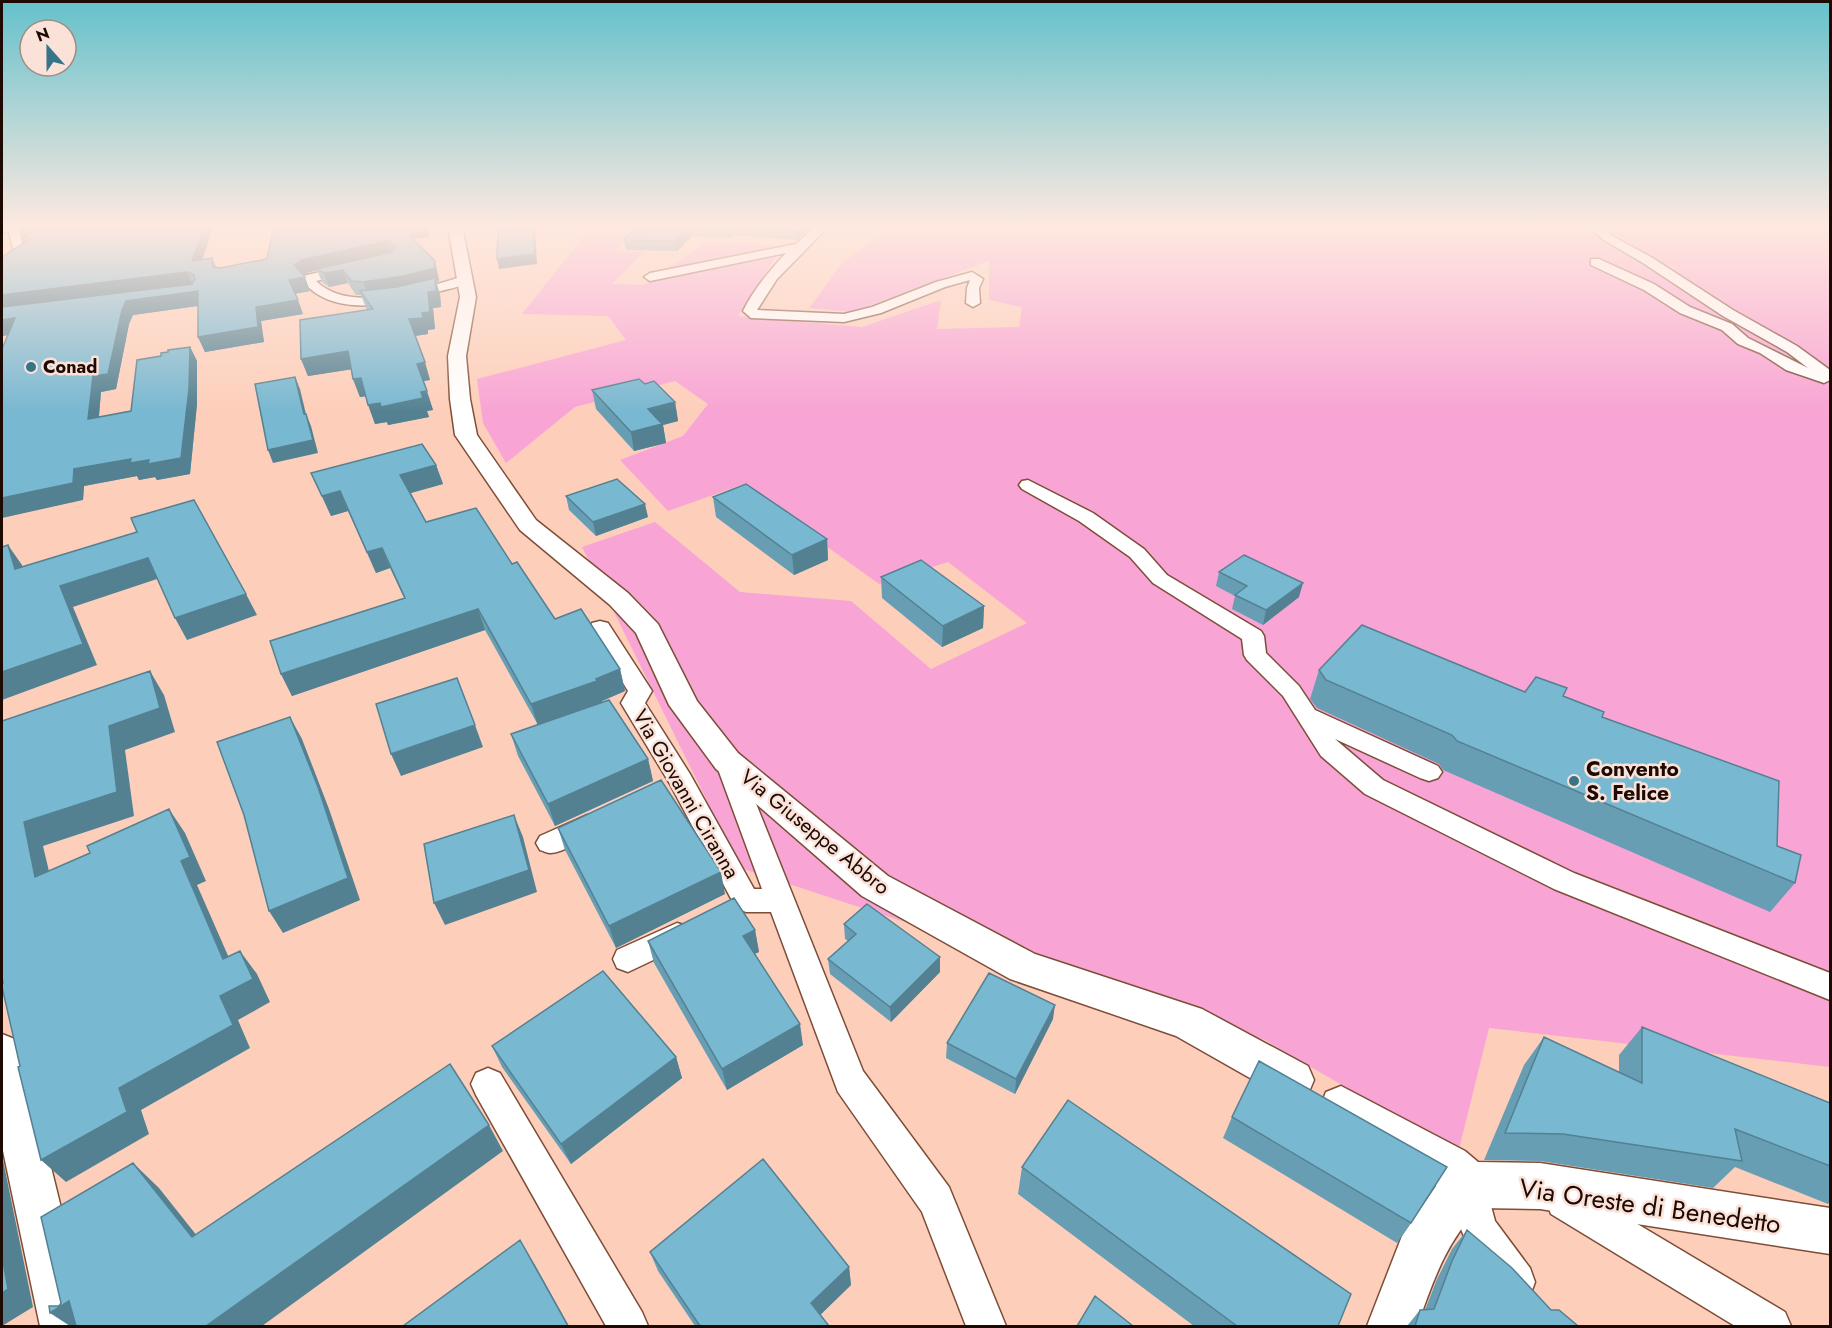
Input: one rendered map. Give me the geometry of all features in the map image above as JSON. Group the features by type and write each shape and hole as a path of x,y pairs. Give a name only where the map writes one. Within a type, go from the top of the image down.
{"street":[{"path":"313,288 351,303 380,300 440,288"},
{"name":"Via Giuseppe Abbro","path":"466,288 468,297 457,356 460,399 466,435 528,525 619,599 648,630 684,705 727,760 875,886 1024,967 1188,1022 1449,1167 1470,1185"},
{"path":"764,288 756,298 750,311 756,315 844,318 856,317 933,288"},
{"path":"973,288 973,303"},
{"path":"1651,288 1685,310 1727,327 1743,341 1765,350 1791,367 1824,378 1826,374 1792,349 1728,313 1690,288"},
{"path":"1028,485 1086,517 1137,553 1160,579 1253,636 1255,655 1291,691 1330,750 1374,787 1564,881 1830,987"},
{"name":"Via Giovanni Ciranna","path":"600,628 640,691 622,707 671,786 724,911 781,901"},
{"path":"1306,716 1429,772"},
{"path":"727,760 850,1082 936,1200 986,1326"},
{"path":"550,843 610,814"},
{"path":"628,959 724,911"},
{"path":"2,1053 65,1326"},
{"path":"488,1084 628,1326"},
{"path":"1470,1185 1479,1229 1517,1284 1539,1305"},
{"path":"1392,1326 1419,1252 1447,1208 1470,1185"},
{"name":"Via Oreste di Benedetto","path":"1470,1185 1540,1186 1830,1231"},
{"path":"1540,1186 1771,1326"}],"shaded area":[{"path":"543,288 756,288 738,316 862,327 941,300 937,329 1019,327 1022,307 989,300 989,288 1830,288 1830,1067 1489,1028 1458,1153 1265,1040 740,868 582,547 655,522 740,592 851,601 931,669 1027,623 948,562 879,584 741,485 668,511 620,460 683,436 708,404 675,381 575,407 506,463 483,423 477,379 626,340 608,316 522,314"},
{"path":"824,288 917,288 852,312 809,308"}],"building":[{"path":"2,288 59,288 2,295"},
{"path":"159,288 293,288 298,300 256,307 258,327 198,337 198,291 126,301 108,374 93,376 88,419 131,411 137,360 161,356 161,353 168,352 168,350 190,347 189,389 181,458 148,464 149,460 130,463 131,459 74,469 73,483 2,498 2,349 15,318 2,320 2,307"},
{"path":"388,288 436,288 436,291 428,292 430,312 422,313 423,318 409,319 425,362 417,364 427,391 421,392 423,398 381,407 380,403 368,405 361,378 353,379 348,351 301,359 300,320 373,309 360,291"},
{"path":"295,377 313,440 268,450 255,384"},
{"path":"639,379 645,384 654,381 675,402 648,409 662,424 631,432 592,390"},
{"path":"422,444 436,465 400,475 426,522 476,508 512,564 517,562 555,619 581,609 620,669 596,679 597,681 531,704 478,609 281,674 270,641 405,598 382,548 367,552 340,491 322,496 311,473"},
{"path":"617,479 645,504 593,522 566,496"},
{"path":"746,484 827,539 792,555 713,497"},
{"path":"194,500 246,594 175,618 148,558 60,586 83,644 2,672 2,547 8,545 15,569 137,532 131,518"},
{"path":"1244,555 1303,583 1266,610 1235,595 1247,586 1219,572"},
{"path":"921,560 984,606 943,626 881,577"},
{"path":"1362,625 1525,692 1536,677 1567,688 1563,696 1604,712 1602,717 1779,781 1777,846 1801,855 1795,883 1457,741 1452,735 1326,680 1319,670"},
{"path":"150,671 160,708 109,726 117,792 24,822 35,877 90,853 87,846 169,809 190,857 181,861 223,959 240,951 253,979 220,996 233,1025 119,1088 127,1112 41,1160 18,1067 20,1066 2,987 2,721"},
{"path":"457,678 475,725 391,754 376,704"},
{"path":"609,700 648,759 548,804 511,734"},
{"path":"290,717 318,787 348,878 269,911 244,815 217,742"},
{"path":"661,780 721,872 609,926 558,828"},
{"path":"514,815 529,870 434,903 424,844"},
{"path":"734,898 755,930 743,936 800,1024 722,1069 648,941"},
{"path":"867,904 940,957 890,1007 828,959 856,934 844,924"},
{"path":"603,971 676,1057 561,1144 492,1046"},
{"path":"989,973 1055,1005 1016,1079 947,1043"},
{"path":"1642,1027 1830,1103 1830,1166 1735,1129 1742,1161 1563,1134 1505,1133 1544,1037 1642,1083"},
{"path":"1259,1061 1447,1167 1411,1223 1232,1117"},
{"path":"450,1064 489,1125 206,1326 76,1326 69,1301 50,1313 49,1306 59,1306 61,1303 41,1217 133,1163 192,1237"},
{"path":"1068,1100 1351,1294 1338,1326 1237,1326 1022,1167"},
{"path":"763,1159 849,1267 811,1303 829,1326 700,1326 650,1252"},
{"path":"1467,1230 1512,1268 1551,1310 1559,1310 1578,1326 1415,1326 1420,1310 1434,1309 1452,1261"},
{"path":"520,1240 568,1326 403,1326"},
{"path":"2,1256 8,1289 2,1293"},
{"path":"1095,1296 1133,1326 1077,1326"}],"place":[{"name":"Conad","path":"31,367"},
{"name":"Convento S. Felice","path":"1574,781"}]}
